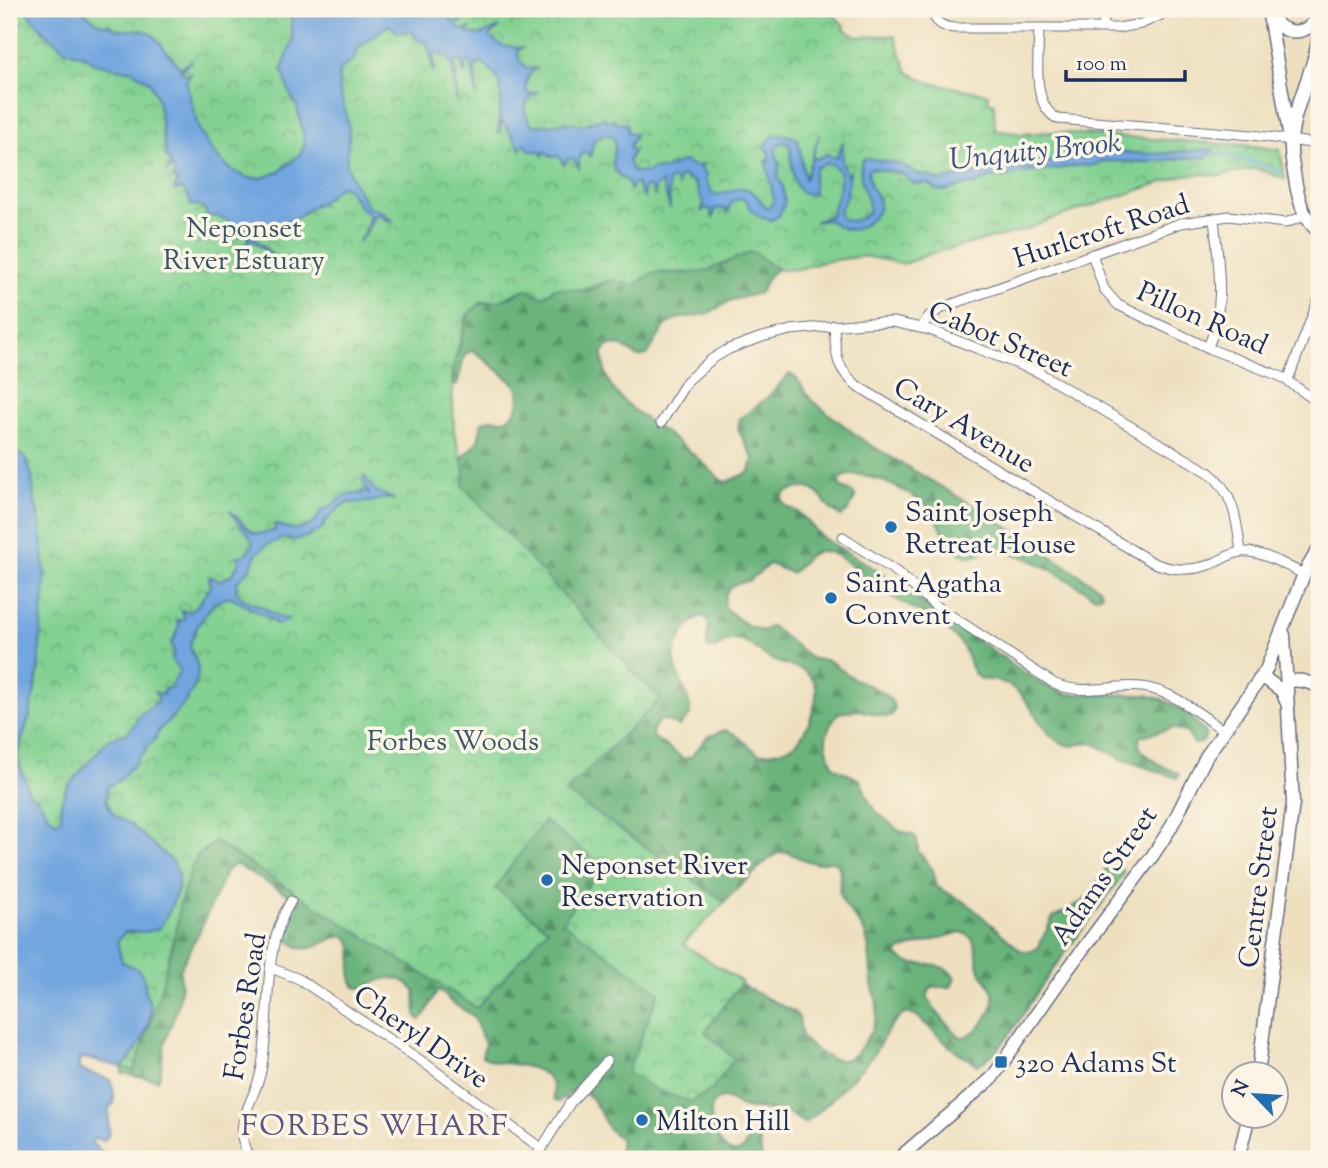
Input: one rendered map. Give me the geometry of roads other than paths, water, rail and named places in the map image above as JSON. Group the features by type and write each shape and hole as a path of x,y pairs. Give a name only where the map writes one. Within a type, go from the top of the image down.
{"main road":[{"path":"1268,9 1279,27 1293,32 1310,28 1319,14"},
{"path":"1268,9 1297,189 1305,216 1319,232"},
{"path":"1291,140 1319,32"},
{"name":"Adams Street","path":"898,1159 973,1097 998,1071 1068,969 1153,856 1223,730 1263,677 1305,571 1319,548"},
{"name":"Centre Street","path":"1260,1060 1293,803 1284,639 1286,622"},
{"path":"1263,677 1282,691 1287,705"},
{"path":"1287,680 1319,686"},
{"path":"1238,1159 1245,1130"}],"street":[{"path":"932,9 937,22 949,28 1104,28 1141,24 1175,9"},
{"path":"1103,9 1104,28"},
{"path":"1039,28 1040,97 1046,111 1054,117 1072,122 1252,135 1319,144"},
{"name":"Hurlcroft Road","path":"922,327 929,316 944,307 1173,225 1214,218 1242,217 1285,223 1305,216"},
{"path":"1208,348 1218,321 1220,304 1214,218"},
{"name":"Pillon Road","path":"1092,254 1104,289 1114,302 1208,348 1288,380 1319,403"},
{"path":"1288,380 1319,299"},
{"name":"Cabot Street","path":"661,423 687,381 723,352 772,334 834,325 893,323 922,327 1046,376 1208,472 1223,486 1233,505 1241,552"},
{"name":"Cary Avenue","path":"834,325 839,365 844,374 859,387 1152,562 1168,568 1188,570 1241,552"},
{"path":"843,537 898,573 932,603 1055,684 1073,689 1132,687 1163,692 1180,700 1223,730"},
{"path":"1241,552 1319,575"},
{"name":"Forbes Road","path":"249,1159 242,1133 261,1073 271,968 278,928 291,901"},
{"name":"Cheryl Drive","path":"271,968 299,979 423,1062 542,1149"},
{"path":"535,1159 570,1103 607,1061"}],"water":[{"path":"25,9 79,9 102,25 108,24 119,30 141,30 150,33 180,68 193,59 181,71 190,74 186,81 198,127 221,161 247,178 262,178 279,172 301,153 305,143 297,106 282,69 293,39 292,9 446,9 447,14 455,14 450,17 452,22 463,21 457,25 459,30 472,28 466,33 480,35 500,27 489,37 503,46 522,48 517,51 519,60 527,68 536,68 526,83 528,94 539,92 530,98 525,106 526,115 532,125 566,122 583,125 604,117 608,122 613,119 616,123 627,124 627,132 635,135 629,146 634,150 628,161 632,171 647,173 651,169 665,169 684,161 696,167 702,164 700,169 706,175 705,180 713,194 746,189 756,195 767,208 774,200 766,161 769,162 769,152 764,147 773,136 787,135 798,139 805,180 819,135 813,157 815,159 828,154 837,157 843,141 842,162 847,175 850,171 847,194 839,212 841,218 848,221 859,219 869,212 861,176 862,160 866,158 901,164 917,174 939,181 980,172 1034,167 1066,156 1085,158 1112,152 1155,154 1210,149 1216,153 1203,158 1148,162 1104,161 1091,166 990,178 974,185 945,191 936,190 930,183 914,184 903,174 871,168 868,170 870,185 879,201 879,209 864,225 848,229 828,220 814,222 831,215 840,186 839,172 827,163 816,167 813,177 814,193 806,194 800,191 792,169 790,145 782,142 775,149 779,164 778,178 782,184 785,202 779,216 771,220 762,218 741,198 732,202 727,213 725,208 715,209 713,219 710,209 705,208 701,212 704,204 694,182 682,176 678,186 674,179 668,181 670,209 662,183 655,187 655,197 650,186 644,188 644,198 636,183 630,190 628,182 614,169 615,142 612,135 602,135 594,140 590,157 583,152 579,159 579,168 573,159 569,158 563,164 559,156 551,157 545,151 543,156 540,151 530,151 525,143 521,149 502,121 499,134 500,87 491,70 481,62 475,67 477,97 471,62 468,61 465,66 465,76 461,61 457,60 457,103 448,57 434,52 434,73 425,42 417,40 412,32 398,32 388,25 358,48 353,60 340,70 339,86 349,127 346,159 350,173 368,207 384,212 385,217 393,222 384,219 380,214 374,216 367,231 358,242 366,230 370,214 360,207 347,188 340,186 320,203 322,205 316,204 281,225 275,223 256,230 245,229 280,262 252,240 246,243 249,238 245,234 239,237 243,232 230,222 217,216 206,216 206,210 190,205 190,199 183,189 174,190 178,181 173,178 173,168 167,171 171,162 166,156 158,100 150,82 133,71 94,63 87,57 66,50 44,32"},
{"path":"15,451 25,458 32,476 41,528 45,576 38,673 30,714 17,756 29,793 37,798 56,822 61,818 61,803 67,787 108,740 129,732 140,715 159,700 155,692 163,695 164,688 170,688 180,670 171,659 174,654 171,642 179,625 176,619 181,621 185,618 181,610 190,612 199,603 210,588 209,576 219,581 232,575 239,563 237,556 243,556 253,544 229,510 249,530 258,534 275,530 275,524 302,529 312,524 322,510 347,495 362,494 363,490 370,495 363,482 364,476 376,491 395,500 345,504 326,520 323,528 307,537 293,540 284,538 266,545 256,554 251,567 237,582 236,592 245,600 289,619 277,625 267,616 231,596 214,603 198,625 190,644 198,671 191,694 146,747 146,752 139,755 137,762 121,779 107,787 106,800 113,814 131,825 173,862 178,874 178,887 170,910 159,929 125,932 117,941 122,962 143,975 151,1007 148,1024 137,1049 121,1067 80,1057 78,1069 110,1080 114,1092 113,1105 109,1106 109,1133 104,1141 95,1138 91,1143 103,1153 98,1159 9,1159 9,452"}],"waterway":[{"name":"Unquity Brook","path":"1213,153 1251,161 1283,172"}],"place":[{"name":"Saint Joseph Retreat House","path":"891,527"},
{"name":"Saint Agatha Convent","path":"831,598"},
{"name":"Neponset River Reservation","path":"547,880"},
{"name":"320 Adams St","path":"1001,1062"},
{"name":"Milton Hill","path":"642,1120"}],"district":[{"name":"FORBES WHARF","path":"375,1125"}],"park label":[{"name":"Neponset River Estuary","path":"244,243"},
{"name":"Forbes Woods","path":"453,740"}]}
